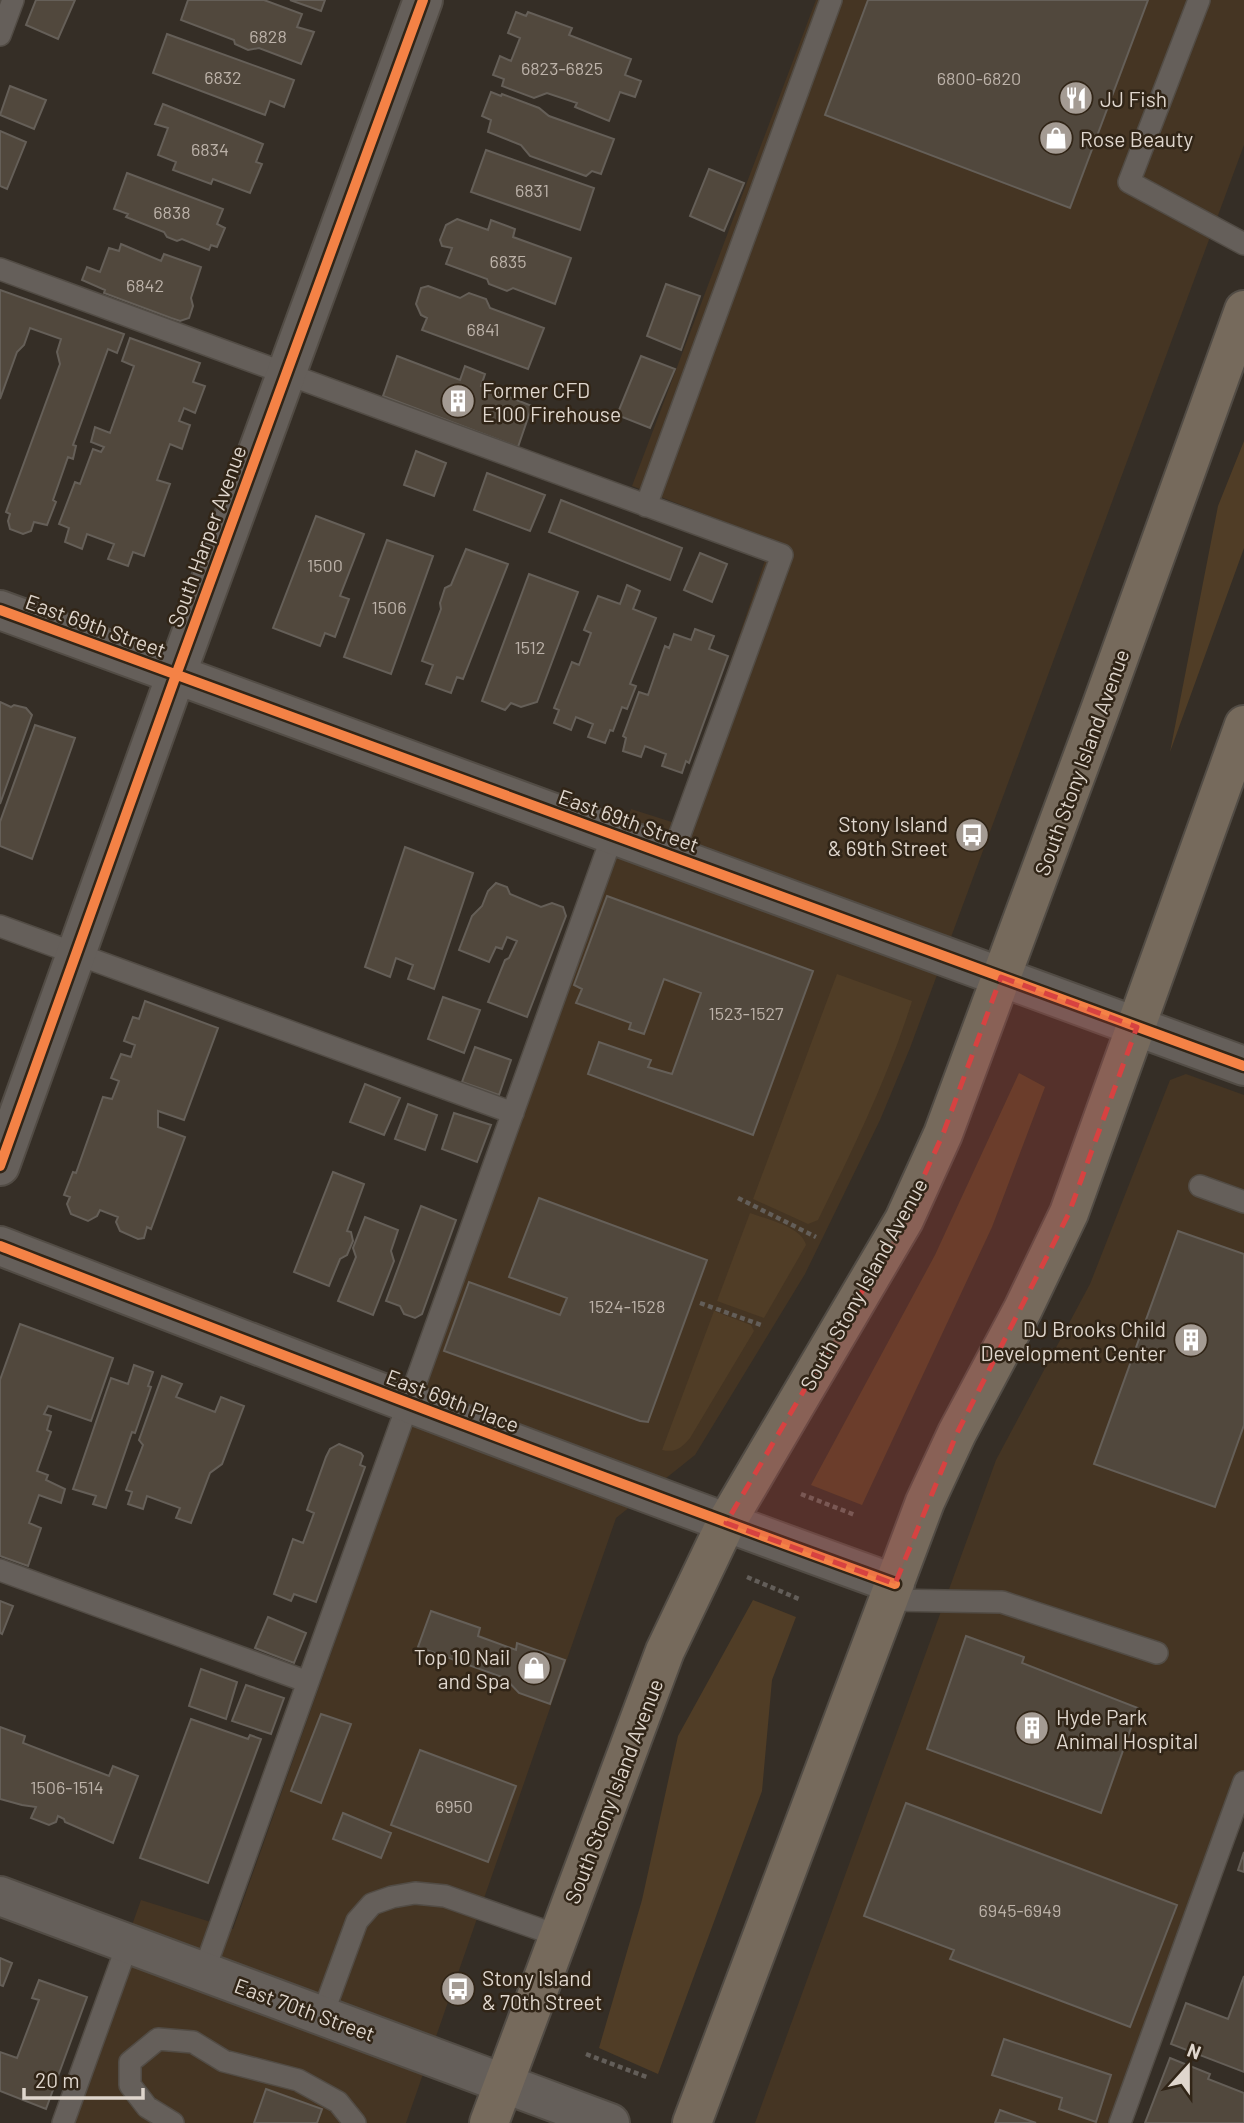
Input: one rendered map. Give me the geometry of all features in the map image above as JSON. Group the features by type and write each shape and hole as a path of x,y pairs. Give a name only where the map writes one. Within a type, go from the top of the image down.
{"highway":[{"name":"South Stony Island Avenue","path":"489,2123 665,1651 726,1523 904,1220 943,1134 1244,310"},
{"path":"692,2123 925,1502 957,1433 1023,1309 1069,1213 1244,725"}],"street":[{"name":"South Harper Avenue","path":"0,1166 176,674 423,0"},
{"name":"East 69th Street","path":"0,610 1244,1066"},
{"name":"East 69th Place","path":"0,1246 408,1404 726,1523 892,1592"},
{"name":"East 70th Street","path":"0,1896 611,2123"}],"lane":[{"path":"0,34 13,0"},
{"path":"646,506 831,0"},
{"path":"1199,0 1129,182 1244,244"},
{"path":"0,269 782,555 672,856"},
{"path":"204,1971 613,834"},
{"path":"0,926 513,1112"},
{"path":"1200,1186 1244,1202"},
{"path":"0,1570 308,1682"},
{"path":"892,1592 1002,1602 1157,1653"},
{"path":"1120,2123 1244,1782"},
{"path":"322,2015 357,1921 372,1904 392,1897 415,1893 445,1896 559,1936"},
{"path":"63,2123 128,1943"},
{"path":"173,2123 147,2107 130,2085 130,2062 158,2039 193,2042 224,2061 298,2081 338,2102 355,2123"}],"path":[{"path":"738,1198 816,1237"},
{"path":"700,1303 764,1326"},
{"path":"801,1494 855,1514"},
{"path":"747,1577 799,1599"},
{"path":"586,2054 649,2078"}],"highlighted area":[{"path":"1001,977 1137,1027 1069,1213 957,1433 895,1584 726,1523 904,1220 943,1134"}],"shaded area":[{"path":"816,0 1244,0 1244,145 910,1048 880,1120 805,1274 695,1455 616,1518 406,2123 61,2123 141,1900 233,1929 631,809 675,823 772,540 632,486"},
{"path":"1244,441 1244,548 1170,752 1218,506"},
{"path":"837,974 912,1001 892,1058 857,1140 818,1220 808,1224 753,1199"},
{"path":"1019,1073 1045,1087 992,1227 862,1505 811,1485 935,1255"},
{"path":"1186,1074 1244,1095 1244,1781 1120,2123 755,2123 996,1460 1090,1284 1170,1080"},
{"path":"750,1213 798,1233 806,1245 764,1318 717,1301"},
{"path":"714,1311 751,1325 754,1331 690,1438 678,1449 662,1450"},
{"path":"753,1600 796,1617 772,1680 762,1791 658,2074 599,2048 642,1900 678,1736"}],"building":[{"path":"36,0 75,0 58,39 26,25"},
{"path":"188,0 264,0 302,14 297,27 314,32 301,64 259,48 248,50 235,44 234,40 181,20"},
{"path":"290,0 325,0 321,11"},
{"path":"868,0 1148,0 1070,208 825,115"},
{"path":"516,12 526,16 528,12 572,28 569,35 631,59 625,75 641,81 635,97 620,92 609,121 575,107 577,103 547,93 534,98 502,86 504,79 493,75 500,56 511,61 520,38 508,33"},
{"path":"167,34 294,80 284,107 270,101 265,115 153,73"},
{"path":"10,86 46,100 34,129 0,115"},
{"path":"491,92 539,108 549,116 614,139 601,174 592,171 586,176 530,156 521,145 488,132 491,120 482,116"},
{"path":"163,104 263,144 256,162 262,164 250,193 213,179 211,184 173,170 176,162 158,155 168,128 155,124"},
{"path":"0,131 26,142 7,189 0,186"},
{"path":"486,150 594,188 580,230 471,192"},
{"path":"709,169 744,183 724,231 690,216"},
{"path":"127,173 223,209 217,224 225,228 217,247 211,245 209,250 182,239 177,241 167,237 164,232 126,217 128,214 114,209"},
{"path":"457,219 488,230 491,220 515,229 513,237 571,258 555,304 513,288 507,291 489,284 487,279 446,264 452,248 442,246 440,240 446,225"},
{"path":"121,244 161,261 164,254 201,267 191,298 193,306 189,318 180,321 171,318 104,293 105,290 82,280 87,267 100,272 109,248 119,251"},
{"path":"666,284 700,296 681,350 647,336"},
{"path":"428,286 460,298 469,293 486,299 490,308 544,328 528,369 422,330 427,318 421,315 416,304 421,288"},
{"path":"0,290 124,334 117,353 108,349 73,445 76,446 73,459 68,457 47,525 34,522 31,531 23,534 10,529 10,514 6,512 60,364 57,352 61,339 30,328 24,345 17,352 0,399"},
{"path":"130,338 200,363 193,382 205,386 195,413 184,408 179,421 190,425 182,449 170,444 157,480 170,484 144,556 133,552 128,566 108,559 114,544 87,534 82,549 65,542 69,528 59,524 75,482 80,484 93,449 101,452 104,447 91,442 95,427 110,433 134,366 122,361"},
{"name":"Former CFD E100 Firehouse","path":"397,356 460,380 465,366 485,374 481,386 532,406 518,447 383,396"},
{"path":"641,356 675,369 650,428 617,415"},
{"path":"416,451 446,463 434,496 404,485"},
{"path":"487,473 545,495 530,531 474,510"},
{"path":"561,500 682,548 670,580 549,532"},
{"path":"316,516 364,534 340,596 349,599 335,637 325,633 320,646 273,628"},
{"path":"387,540 433,556 391,674 344,657"},
{"path":"466,549 508,564 463,679 457,677 451,693 426,684 433,665 422,661 441,609 440,603 445,588 451,585"},
{"path":"700,553 727,564 712,602 684,590"},
{"path":"529,574 578,592 537,702 521,707 511,703 505,710 482,701"},
{"path":"627,585 640,591 633,609 656,618 630,684 636,686 627,709 622,707 613,731 610,730 605,743 588,737 593,724 576,717 571,730 554,723 559,710 554,708 572,662 579,665 591,633 584,630 598,596 620,604"},
{"path":"695,629 714,636 709,649 728,656 689,763 686,761 682,773 662,766 666,754 645,746 641,757 623,751 626,738 623,736 639,692 648,695 665,646 669,648 674,634 691,640"},
{"path":"0,702 11,707 14,705 26,708 32,715 0,804"},
{"path":"35,725 75,738 32,859 0,846 0,822"},
{"path":"405,847 473,873 434,989 408,979 413,965 396,958 390,977 365,967"},
{"path":"496,883 507,887 510,894 541,907 552,903 563,907 566,916 527,1017 488,1002 505,960 509,958 517,941 507,937 502,949 496,947 489,962 459,950 472,916 482,906 488,891"},
{"path":"607,896 813,971 753,1135 588,1074 599,1042 651,1060 648,1067 672,1074 701,993 664,979 644,1034 629,1029 631,1023 576,1003 582,989 574,985"},
{"path":"443,997 480,1010 464,1053 428,1039"},
{"path":"145,1001 218,1028 184,1120 158,1111 158,1127 185,1137 151,1229 147,1227 144,1238 138,1239 120,1231 116,1222 118,1217 100,1210 97,1216 88,1221 71,1214 67,1204 70,1197 64,1195 73,1172 76,1173 103,1097 112,1099 119,1081 111,1078 121,1054 131,1057 135,1045 124,1041 133,1017 139,1019"},
{"path":"475,1047 511,1060 499,1095 462,1082"},
{"path":"365,1084 400,1098 384,1135 350,1122"},
{"path":"408,1104 437,1115 425,1150 395,1139"},
{"path":"454,1113 491,1125 477,1162 442,1149"},
{"path":"333,1172 364,1184 347,1231 351,1232 353,1241 347,1255 340,1259 329,1286 294,1272"},
{"path":"539,1198 707,1260 648,1422 444,1351 469,1282 560,1315 567,1298 509,1277"},
{"path":"421,1206 456,1220 422,1314 415,1318 404,1314 400,1306 386,1301"},
{"path":"365,1217 398,1230 391,1251 394,1261 373,1315 338,1301 356,1257 353,1248"},
{"name":"DJ Brooks Child Development Center","path":"1178,1231 1244,1254 1244,1425 1215,1507 1094,1464"},
{"path":"20,1324 113,1358 91,1421 48,1406 44,1414 51,1416 47,1430 51,1432 37,1471 48,1475 46,1480 65,1489 61,1503 39,1495 29,1523 41,1528 28,1566 0,1556 0,1380"},
{"path":"134,1365 153,1372 148,1386 151,1387 135,1433 132,1432 106,1508 93,1504 96,1496 73,1489 111,1378 128,1384"},
{"path":"162,1376 182,1384 176,1397 215,1412 221,1397 244,1406 222,1464 210,1473 191,1523 176,1518 180,1508 147,1496 143,1509 128,1504 132,1492 126,1490 143,1445 139,1440"},
{"path":"339,1444 361,1453 363,1456 360,1465 365,1467 316,1602 294,1594 291,1601 274,1594 293,1539 303,1543 314,1513 307,1510 326,1457 330,1449"},
{"path":"0,1601 13,1606 2,1634 0,1633"},
{"path":"431,1611 480,1628 478,1636 516,1650 517,1643 565,1660 550,1704 519,1693 505,1678 418,1647"},
{"path":"268,1617 306,1633 294,1663 255,1648"},
{"name":"Hyde Park Animal Hospital","path":"966,1636 1024,1657 1022,1663 1138,1708 1101,1813 927,1749"},
{"path":"201,1669 237,1682 226,1719 189,1706"},
{"path":"246,1685 284,1698 271,1734 232,1721"},
{"path":"321,1714 351,1724 321,1803 291,1791"},
{"path":"191,1719 248,1739 250,1735 261,1739 208,1883 140,1858"},
{"path":"0,1727 25,1736 23,1743 109,1776 113,1766 138,1776 113,1843 65,1822 58,1816 56,1822 49,1825 31,1818 36,1807 0,1799"},
{"path":"420,1750 516,1786 488,1862 391,1825"},
{"path":"906,1803 1177,1905 1130,2027 950,1959 954,1950 864,1916"},
{"path":"343,1813 391,1833 381,1858 333,1839"},
{"path":"1244,1852 1244,1872 1238,1870"},
{"path":"0,1958 12,1963 3,1986 0,1985"},
{"path":"1244,1976 1244,2072 1171,2044 1186,2003 1228,2019"},
{"path":"39,1980 87,1997 46,2109 0,2091 0,2052 17,2058 39,2000 32,1998"},
{"path":"1004,2039 1111,2075 1096,2122 1059,2109 1062,2098 992,2075"},
{"path":"1170,2058 1210,2074 1208,2079 1244,2093 1244,2123 1145,2123"},
{"path":"266,2089 322,2109 317,2123 254,2123"},
{"path":"1000,2110 1036,2123 995,2123"}],"cycle path":[{"path":"0,1166 423,0"},
{"path":"0,610 1244,1066"},
{"path":"0,1246 559,1460 895,1584"}],"place":[{"name":"JJ Fish","path":"1076,98"},
{"name":"Rose Beauty","path":"1056,138"},
{"name":"Former CFD E100 Firehouse","path":"458,401"},
{"name":"Stony Island & 69th Street","path":"972,835"},
{"name":"DJ Brooks Child Development Center","path":"1191,1340"},
{"name":"Top 10 Nail and Spa","path":"534,1668"},
{"name":"Hyde Park Animal Hospital","path":"1032,1728"},
{"name":"Stony Island & 70th Street","path":"458,1989"}]}
